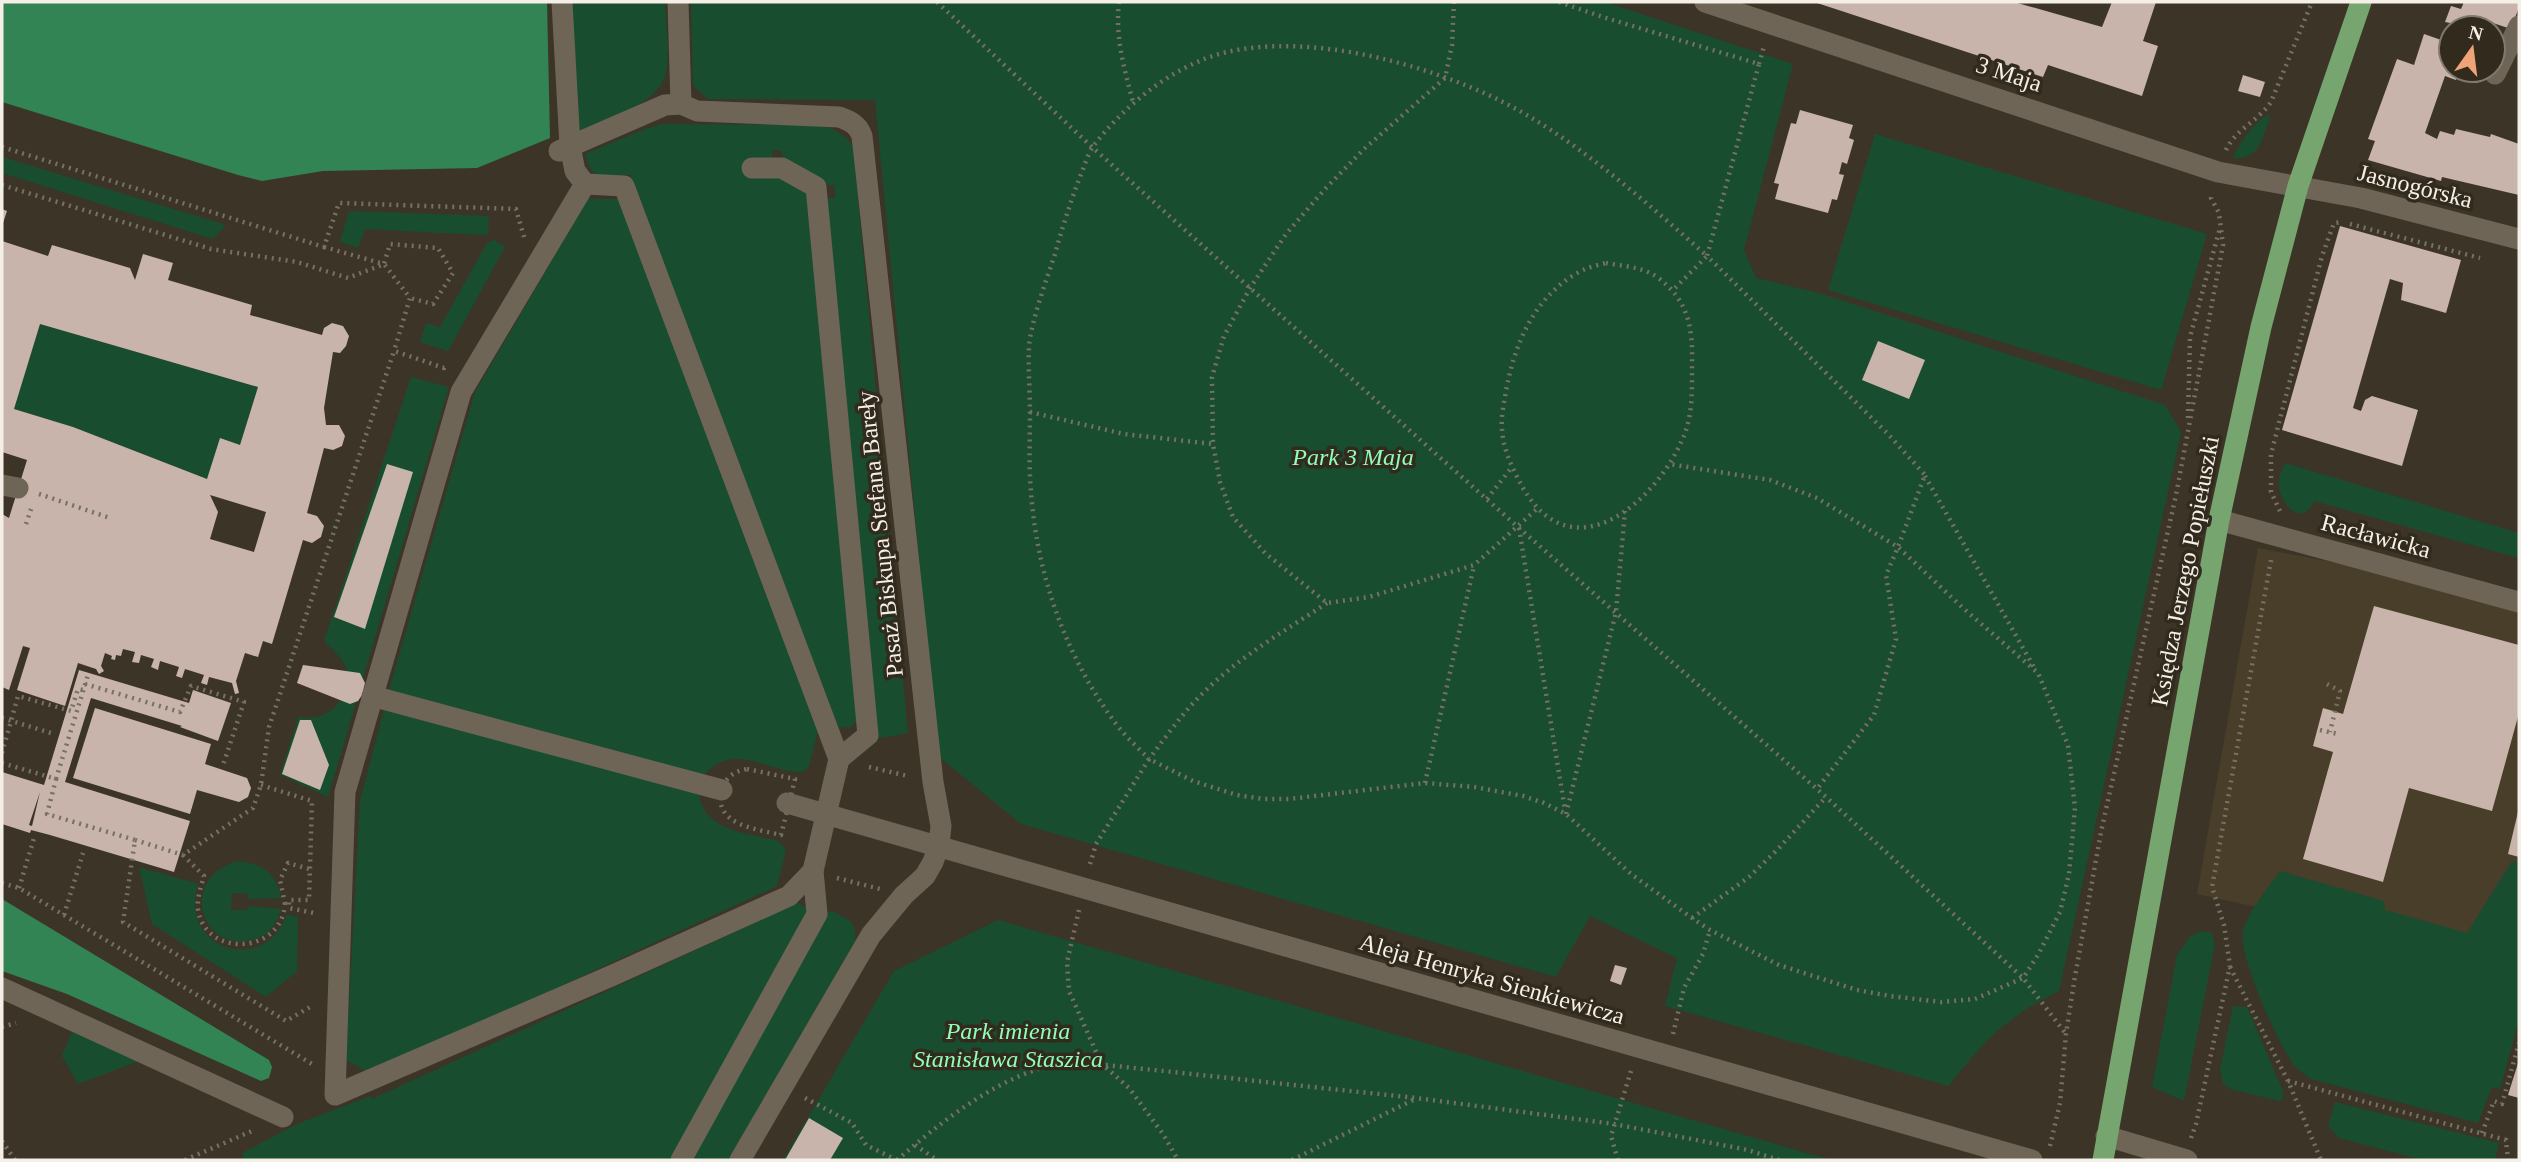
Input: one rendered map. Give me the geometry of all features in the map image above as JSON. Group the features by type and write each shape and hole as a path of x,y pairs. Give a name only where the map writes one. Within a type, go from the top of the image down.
{"main road":[{"name":"Księdza Jerzego Popiełuszki","path":"2103,1160 2219,520 2261,327 2298,186 2361,2"}],"street":[{"path":"562,2 564,149 585,184 624,186 838,759 813,871 817,914 681,1160"},
{"path":"564,149 665,105 681,104 678,2"},
{"name":"3 Maja","path":"1705,2 2218,172 2298,186"},
{"path":"2507,50 2519,26"},
{"name":"Pasaż Biskupa Stefana Bareły","path":"681,104 698,111 839,117 849,120 859,128 933,782 941,826 939,845 925,876 904,895 871,935 740,1160"},
{"path":"752,168 782,168 816,187 868,735 838,759"},
{"path":"585,184 461,392 345,792 335,1095 599,982 789,896 813,871"},
{"name":"Jasnogórska","path":"2298,186 2361,198 2519,239"},
{"name":"Racławicka","path":"2219,520 2519,601"},
{"path":"372,696 722,790"},
{"name":"Aleja Henryka Sienkiewicza","path":"787,803 1638,1049 2040,1155"},
{"path":"2,988 283,1116"},
{"path":"2106,1136 2188,1150"}],"path":[{"path":"937,2 1092,147 1518,528 1826,797 2023,978 2066,1034"},
{"path":"1119,2 1117,18 1120,51 1133,102"},
{"path":"1327,604 1265,553 1233,517 1220,482 1213,444 1212,377 1224,336 1250,288 1286,234 1325,188 1364,149 1445,78 1452,45 1454,2"},
{"path":"1559,2 1759,64"},
{"path":"2222,157 2232,137 2271,102 2312,2"},
{"path":"1254,48 1301,48 1391,60 1445,78 1500,101 1553,132 1659,214 1707,256 1887,433 1925,475 2038,673 2068,745 2075,808 2069,874 2060,912 2023,978 1975,999 1941,1002 1857,990 1779,965 1692,918 1631,874 1566,814 1544,803 1495,790 1425,783 1289,799 1264,799 1237,795 1193,781 1149,759 1118,726 1077,664 1057,619 1043,569 1030,478 1029,342 1068,206 1092,147 1133,102 1181,70 1223,53 1254,48"},
{"path":"1672,291 1707,256 1762,53"},
{"path":"2,147 384,264 410,298 433,304 453,273 438,248 390,244 384,264"},
{"path":"2,185 211,248 298,262 348,278 384,264"},
{"path":"2040,1155 2060,1103 2066,1034 2101,832 2176,495 2223,245 2219,213 2211,198 2213,190"},
{"path":"324,247 339,203 516,209 525,235 518,246"},
{"path":"2321,1160 2288,1081 2230,967 2224,925 2211,887 2281,513 2271,492 2271,454 2322,256 2334,223 2341,222 2457,254 2482,258"},
{"path":"2188,426 2190,337 2220,226"},
{"path":"1606,263 1656,275 1672,291 1687,313 1693,344 1691,411 1684,438 1650,490 1626,511 1588,529 1577,530 1562,526 1538,508 1527,495 1512,467 1502,429 1509,372 1520,338 1539,305 1557,288 1582,271 1606,263"},
{"path":"183,855 253,808 261,785 269,727 410,298"},
{"path":"394,351 444,368 451,357"},
{"path":"1030,412 1124,434 1213,444"},
{"path":"1669,464 1770,480 1817,498 1898,547 2038,673"},
{"path":"1487,499 1512,467"},
{"path":"1817,789 1874,715 1896,639 1886,575 1925,475"},
{"path":"18,489 110,519"},
{"path":"1096,844 1149,759 1199,697 1225,672 1327,604 1369,597 1474,565 1538,508"},
{"path":"1566,814 1616,612 1626,511"},
{"path":"26,524 30,514"},
{"path":"1518,528 1566,814"},
{"path":"1425,783 1474,565"},
{"path":"88,675 47,814 183,855 204,876 198,896 198,910 202,922 213,935 224,941 243,944 266,938 280,923 289,900 309,900 312,801 261,785"},
{"path":"85,684 180,712 191,686 244,702 223,765"},
{"path":"2327,684 2340,691 2330,732"},
{"path":"2,753 4,738 18,696 71,711 78,689 83,690"},
{"path":"2,718 54,734"},
{"path":"2320,730 2338,734"},
{"path":"2,763 57,779"},
{"path":"869,766 890,772"},
{"path":"1692,918 1749,877 1826,797"},
{"path":"19,888 34,838"},
{"path":"135,840 123,922 286,1021 312,1008 312,994"},
{"path":"64,915 83,853"},
{"path":"309,869 288,863 280,880 289,908 314,914 313,927"},
{"path":"839,878 861,884"},
{"path":"2,883 19,888 310,1063"},
{"path":"1679,1010 1684,988 1703,954 1710,930"},
{"path":"1072,941 1067,962 1069,991 1101,1063 1129,1088 1163,1134 1178,1160"},
{"path":"2188,1150 2230,967"},
{"path":"2482,1133 2494,1101 2502,1104 2519,1043"},
{"path":"1618,1160 1611,1136 1638,1049"},
{"path":"816,1103 852,1123 866,1145 897,1160 989,1090 1042,1066 1069,1061 1416,1098 1615,1124 1748,1150 1779,1160"},
{"path":"2288,1081 2506,1140 2508,1160"},
{"path":"1292,1160 1416,1098"},
{"path":"186,1160 283,1116"},
{"path":"2,1141 15,1160"},
{"path":"915,1145 937,1160"},
{"path":"1312,1150 1313,1160"}],"shaded area":[{"path":"2258,548 2519,598 2519,896 2496,959 2197,894"}],"green space":[{"path":"2,2 547,2 550,138 477,168 323,171 262,181 2,102"},
{"path":"571,2 665,2 668,57 666,73 653,94 615,117 577,132"},
{"name":"Park 3 Maja","path":"691,2 1605,2 1793,64 1744,250 1756,278 1819,293 2165,405 2181,432 2059,991 2025,1010 1998,1031 1949,1086 1665,1006 1677,958 1590,916 1556,977 1021,824 938,756 875,100 708,99 693,86"},
{"path":"2269,114 2259,146 2249,155 2233,158 2248,133"},
{"path":"662,124 820,125 839,132 853,146 908,733 875,739 825,199 835,198 834,185 827,185 782,156 781,150 772,151 779,171 808,192 858,719 850,728 834,726 635,199 631,175 599,176 591,170 585,154"},
{"path":"1875,134 2207,234 2161,390 1828,290"},
{"path":"2,157 226,225 213,239 2,173"},
{"path":"588,199 619,199 820,723 809,766 803,772 739,759 715,765 703,776 389,690 475,392"},
{"path":"349,211 489,216 490,233 483,235 365,229 358,248 340,242"},
{"path":"494,240 505,247 448,351 420,342 426,323 440,327 487,243"},
{"path":"40,324 258,387 240,445 220,439 207,479 73,427 14,409"},
{"path":"411,377 449,387 328,797 280,775 298,717 325,714 337,705 345,691 348,676 346,669 339,656 324,641"},
{"path":"2285,463 2519,533 2519,558 2314,501 2308,510 2302,513 2292,511 2280,490 2279,480"},
{"path":"384,710 699,792 702,805 718,823 741,833 779,841 786,850 777,886 371,1074 346,1060 360,801"},
{"path":"237,861 253,864 267,871 276,882 281,898 248,899 248,894 232,893 231,910 247,910 248,906 281,909 272,929 253,940 235,941 220,936 209,925 203,912 202,897 207,883 219,870"},
{"path":"2512,861 2519,863 2519,1020 2500,1089 2492,1087 2478,1123 2311,1079 2296,1067 2287,1055 2261,999 2246,959 2243,942 2243,931 2249,915 2280,871 2384,901 2385,910 2467,933"},
{"path":"139,867 198,884 195,907 200,925 212,939 227,947 244,950 261,945 276,934 287,914 298,917 297,971 266,997 152,924"},
{"path":"2,899 269,1060 272,1067 269,1078 261,1081 67,994 2,971"},
{"path":"798,903 806,907 808,918 670,1160 244,1160 242,1153 297,1124 370,1096 372,1099"},
{"path":"832,911 853,925 855,941 729,1160 688,1160 828,912"},
{"name":"Park imienia Stanisława Staszica","path":"998,920 1831,1160 783,1160 894,971"},
{"path":"2202,931 2212,933 2215,944 2184,1101 2152,1087 2177,955 2190,936"},
{"path":"2233,1006 2247,1007 2283,1091 2283,1098 2279,1101 2230,1089 2223,1083 2220,1070"},
{"path":"72,1032 139,1061 78,1084 62,1056"},
{"path":"2335,1102 2499,1143 2495,1160 2423,1160 2339,1138 2328,1126"}],"building":[{"path":"1814,2 2014,2 2102,27 2112,2 2156,2 2143,41 2158,46 2142,96 2048,65 2043,77"},
{"path":"2464,2 2519,2 2511,29 2507,28 2507,14 2448,14 2451,6 2461,9"},
{"path":"2424,34 2437,39 2437,84 2442,84 2425,133 2437,139 2440,131 2454,135 2456,129 2490,137 2491,134 2519,144 2519,195 2442,177 2441,181 2368,160 2375,141 2368,139 2397,59 2414,65"},
{"path":"2243,75 2265,82 2260,97 2238,91"},
{"path":"1800,110 1853,125 1849,138 1854,140 1847,164 1842,162 1839,174 1844,175 1837,200 1832,199 1828,213 1775,199 1779,184 1774,183 1791,123 1796,124"},
{"path":"2,209 7,211 2,226"},
{"path":"2340,226 2461,260 2446,313 2401,300 2403,283 2390,279 2353,408 2361,411 2365,400 2372,396 2418,410 2402,466 2282,430"},
{"path":"2,241 48,256 52,245 130,268 135,280 143,254 173,263 168,280 252,305 250,315 322,335 324,328 332,323 343,326 349,336 340,353 333,352 324,408 326,425 339,425 345,436 342,446 333,450 324,448 307,513 317,516 324,526 321,537 312,543 303,540 272,644 263,641 258,657 245,653 236,681 239,693 235,694 232,683 209,677 207,685 201,683 204,675 185,669 182,678 176,676 179,667 160,661 158,670 151,667 154,659 141,655 139,663 132,662 135,652 123,649 121,656 116,655 115,660 105,653 101,666 104,671 99,674 96,669 78,663 65,706 17,690 30,648 23,646 9,690 2,687 2,514 9,518 27,460 2,452","holes":["40,324 258,387 240,445 220,438 207,479 73,427 14,409","210,495 266,512 254,552 210,539 218,512"]},
{"path":"1878,341 1925,360 1909,399 1862,380"},
{"path":"387,464 413,472 365,629 334,617"},
{"path":"2374,606 2519,645 2519,713 2492,811 2409,788 2383,882 2303,859 2333,752 2313,746 2323,708 2343,714"},
{"path":"303,665 360,673 365,683 362,695 358,701 350,704 297,683"},
{"path":"79,670 189,703 193,690 231,703 218,741 180,727 182,726 91,698 65,782 190,821 174,872 50,835 31,830 30,833 2,824 2,772 44,785","holes":["40,792 32,826 29,825"]},
{"path":"95,708 211,744 205,764 247,778 251,788 248,797 239,802 197,790 190,814 73,778"},
{"path":"300,720 311,720 329,765 320,790 282,774"},
{"path":"2519,812 2519,857 2508,854"},
{"path":"1615,965 1627,968 1621,985 1610,981"},
{"path":"2519,1060 2519,1098 2508,1095"},
{"path":"809,1118 843,1138 830,1160 785,1160"}]}
